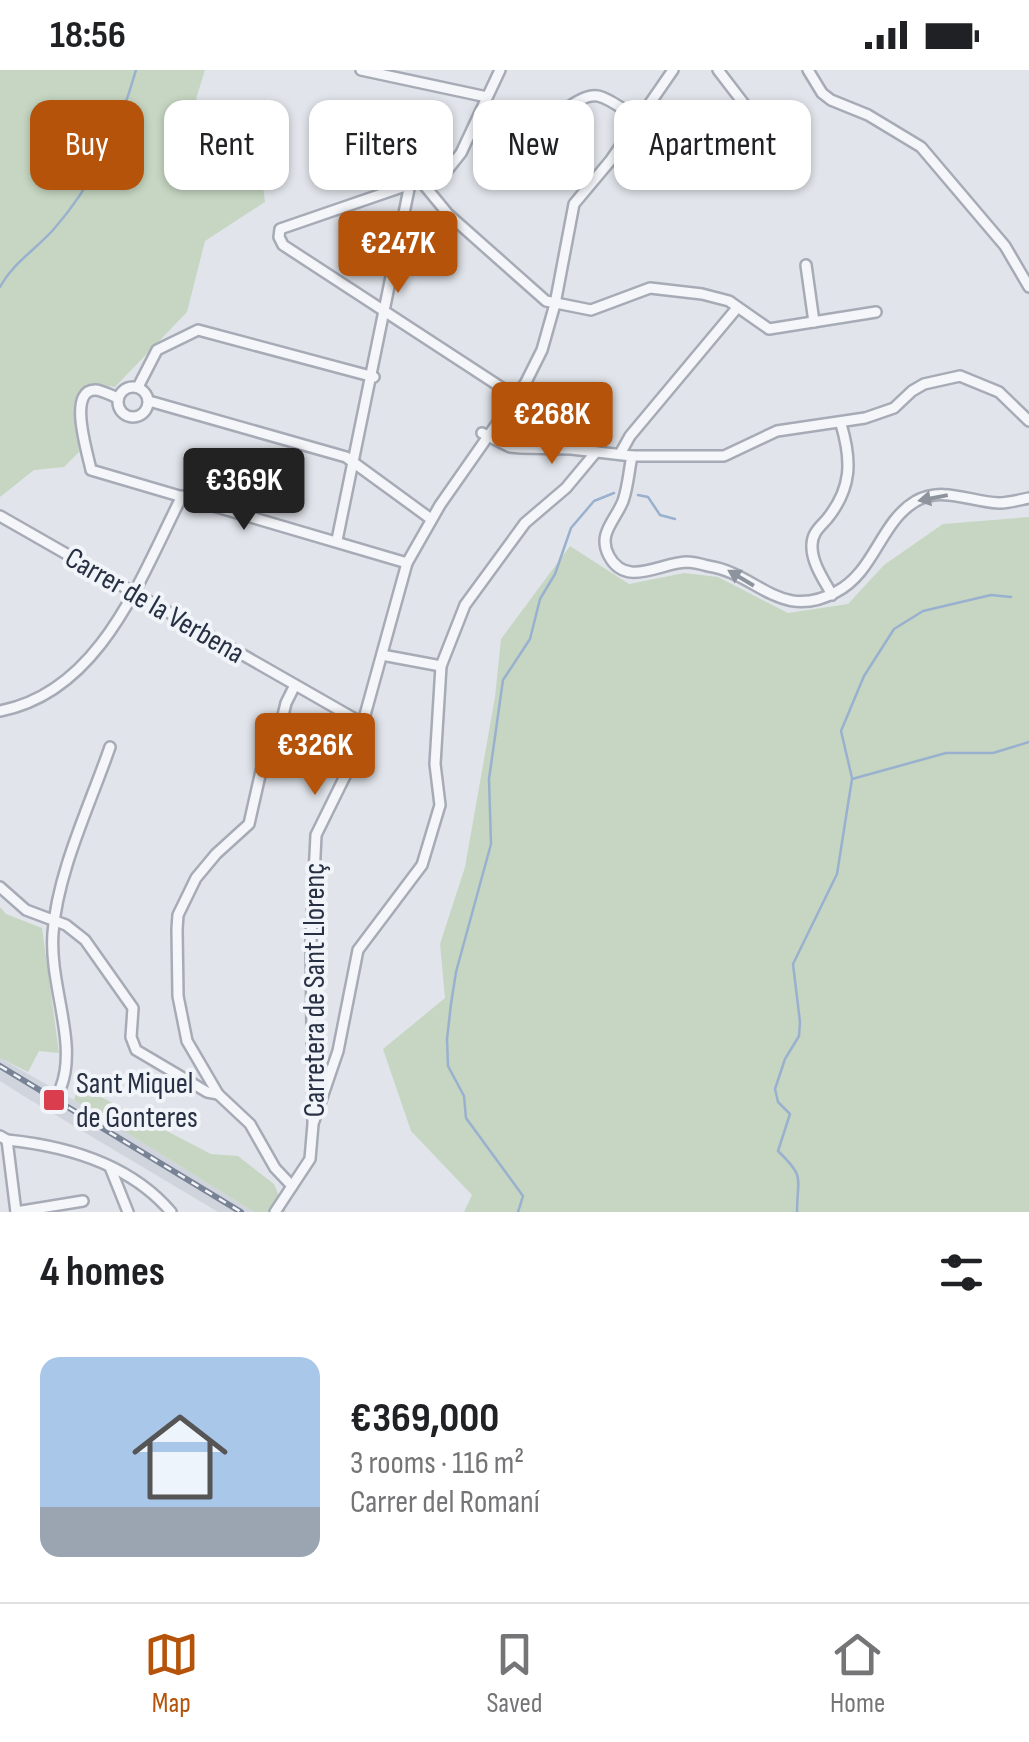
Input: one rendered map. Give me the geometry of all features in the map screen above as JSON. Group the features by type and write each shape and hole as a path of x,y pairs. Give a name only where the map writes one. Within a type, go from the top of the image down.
{"street":[{"path":"361,70 488,97"},
{"path":"453,164 464,152 500,70"},
{"name":"Carretera de Sant Llorenç","path":"653,100 672,70"},
{"path":"718,70 741,100"},
{"path":"808,70 831,100 868,114 921,147 1005,246 1029,287"},
{"path":"580,100 600,96 614,104"},
{"name":"Carretera de Sant Llorenç","path":"276,1210 310,1159 311,937 316,835 342,788 408,563 431,519 485,435 516,396 542,350 574,204 614,156"},
{"path":"393,190 280,230 283,246 516,396"},
{"path":"337,540 413,190"},
{"path":"423,190 509,271 555,304 591,310 650,288 718,297 769,329 876,312"},
{"path":"806,265 814,322"},
{"path":"736,308 630,436 624,498 606,529 604,543 619,569 639,574 686,562 724,568 775,597 809,602 852,584 876,554 894,521 916,501 941,494 998,503 1029,498"},
{"path":"138,386 158,350 198,330 374,377"},
{"path":"485,435 510,447 626,455 724,456 777,431 841,424 894,408 924,384 960,376 999,392 1029,421"},
{"path":"149,401 142,414 132,417 122,413 118,398 125,388 138,386 149,401 354,461 431,519"},
{"path":"118,398 97,390 90,391 82,400 80,418 91,470 408,563"},
{"path":"832,595 811,550 813,534 846,490 849,464 841,424"},
{"path":"313,1124 338,1051 358,950 422,865 440,804 434,764 440,666 472,592 504,556 525,523 566,488 596,452"},
{"path":"0,711 42,696 75,672 107,636 182,496"},
{"name":"Carrer de la Verbena","path":"0,516 362,723"},
{"path":"382,655 440,666"},
{"path":"292,1186 274,1168 250,1124 218,1094 186,1041 178,996 178,915 206,866 249,824 261,771 280,734 286,703 295,685"},
{"path":"62,1088 68,1050 54,973 54,919 61,886 110,747"},
{"path":"0,887 26,910 54,919 85,940 133,1008 130,1037 136,1050 207,1092 218,1094"},
{"path":"83,1201 16,1212 2,1140 65,1150 110,1168 146,1186 170,1212"},
{"path":"110,1168 128,1212"}],"shaded area":[{"path":"0,1058 254,1212 218,1212 27,1098 0,1081"}],"green space":[{"path":"0,70 205,70 197,100 164,100 164,190 263,190 265,202 205,241 187,312 115,387 97,386 78,393 74,412 79,452 64,467 34,470 0,497"},
{"path":"1029,517 1029,1212 464,1212 472,1195 411,1131 383,1049 445,998 440,944 465,867 495,697 501,639 570,546 629,584 684,573 718,577 788,613 848,604 884,565 943,524"},
{"path":"0,907 6,914 42,928 59,1053 39,1051 28,1072 0,1058"},
{"path":"78,1085 211,1154 238,1156 274,1184 286,1212 254,1212 74,1100"}],"waterway":[{"path":"0,287 53,230 93,175 122,113 136,70"},
{"path":"518,1212 523,1196 466,1118 464,1096 448,1066 451,1004 491,844 489,779 503,680 530,639 540,599 555,574 571,528 594,501 614,493"},
{"path":"638,495 648,497 660,515 675,519"},
{"path":"852,778 841,731 864,676 894,629 923,611 991,595 1011,597"},
{"path":"797,1212 796,1173 778,1151 790,1114 778,1102 775,1089 785,1059 799,1036 793,964 837,874 852,779 946,753 993,753 1029,742"}],"railway":[{"path":"0,1066 241,1212"}],"place":[{"name":"Sant Miquel de Gonteres","path":"54,1100"}]}
